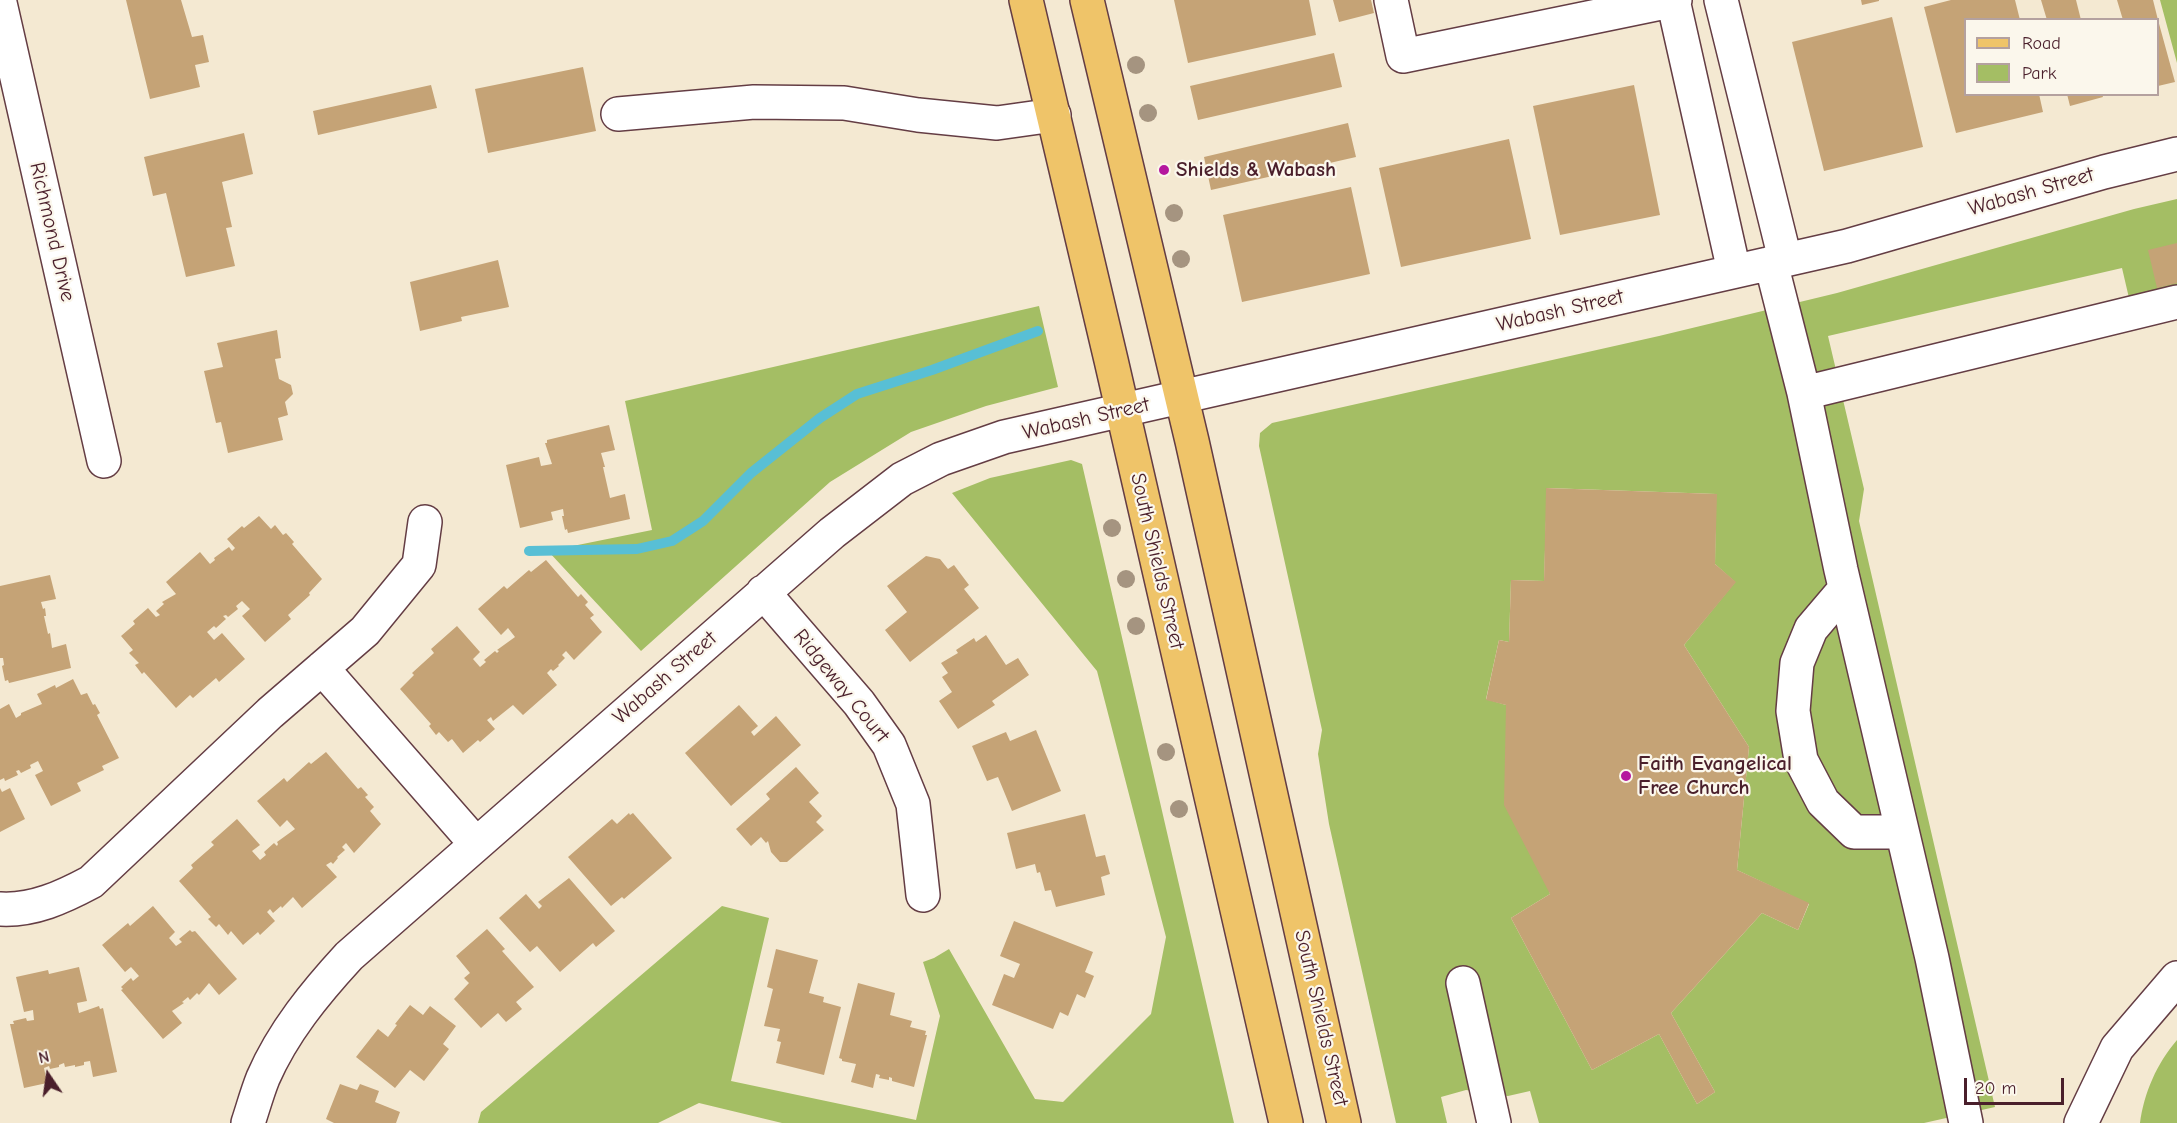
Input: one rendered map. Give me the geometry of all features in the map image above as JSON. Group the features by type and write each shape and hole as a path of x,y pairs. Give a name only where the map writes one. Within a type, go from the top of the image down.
{"main road":[{"name":"South Shields Street","path":"1026,0 1286,1123"},
{"name":"South Shields Street","path":"1087,0 1181,397 1344,1123"}],"street":[{"path":"1391,0 1403,56 1674,0 1734,271"},
{"path":"1721,0 1778,261 1845,589 1934,968 1966,1123"},
{"name":"Richmond Drive","path":"0,3 104,461"},
{"path":"618,114 754,102 844,104 997,123 1054,115"},
{"name":"Wabash Street","path":"248,1123 263,1078 290,1028 314,995 349,956 832,533 902,479 931,464 1004,437 1847,246 2104,172 2177,154"},
{"path":"1804,393 2177,302"},
{"path":"0,909 35,907 65,896 91,882 270,713 365,631 419,565 426,522"},
{"path":"1845,589 1811,629 1797,663 1793,711 1802,760 1823,802 1854,832 1902,832"},
{"name":"Ridgeway Court","path":"763,592 859,703 889,745 913,804 923,895"},
{"path":"321,669 476,844"},
{"path":"2081,1123 2117,1047 2177,978"},
{"path":"1463,983 1494,1123"}],"green space":[{"path":"2160,0 2177,0 2177,63"},
{"path":"2177,199 2177,287 2129,298 2122,268 1828,336 1864,489 1859,521 1995,1107 1924,1123 1539,1123 1530,1091 1508,1096 1466,1090 1441,1097 1447,1123 1396,1123 1329,824 1318,754 1322,730 1259,446 1260,433 1272,423 1659,336 1837,293 2134,209","holes":["1547,488 1716,494 1715,564 1735,582 1684,645 1749,747 1737,870 1809,904 1798,930 1762,913 1671,1013 1715,1092 1697,1104 1659,1034 1592,1070 1511,918 1550,894 1506,705 1486,699 1499,640 1509,642 1511,580 1544,581"]},
{"path":"1039,306 1058,387 986,406 911,432 830,482 641,651 548,551 652,530 625,401"},
{"path":"1071,460 1082,464 1234,1123 782,1123 699,1103 658,1123 478,1123 481,1112 722,906 769,918 731,1081 916,1120 940,1016 923,962 949,949 1035,1099 1063,1102 1151,1014 1166,937 1097,671 952,493 990,478"},
{"path":"2177,1040 2177,1123 2140,1123 2153,1079 2163,1058"}],"building":[{"path":"126,0 181,0 192,37 203,35 209,62 195,65 200,87 150,99"},
{"path":"1174,0 1309,0 1316,35 1188,63"},
{"path":"1333,0 1371,0 1374,13 1339,22"},
{"path":"1861,0 1879,0 1879,1 1862,5"},
{"path":"1951,0 2015,0 2020,18 1964,18 1964,96 2039,96 2043,112 1956,133 1924,7"},
{"path":"2041,0 2076,0 2080,18 2046,18"},
{"path":"2117,0 2153,0 2158,18 2122,18"},
{"path":"1892,17 1923,147 1824,171 1792,42"},
{"path":"2159,24 2175,82 2159,86"},
{"path":"1334,53 1342,87 1198,120 1190,86"},
{"path":"583,67 596,131 488,153 475,89"},
{"path":"431,85 437,108 318,135 313,111"},
{"path":"1634,85 1660,215 1560,235 1533,106"},
{"path":"2068,96 2103,97 2070,106"},
{"path":"1348,123 1356,157 1211,190 1204,157"},
{"path":"244,133 253,174 222,182 232,227 226,228 235,266 186,277 166,193 153,196 144,157"},
{"path":"1509,139 1531,239 1401,267 1379,168"},
{"path":"1351,187 1370,274 1242,302 1223,215"},
{"path":"2177,243 2177,283 2157,288 2148,250"},
{"path":"498,260 509,307 461,317 462,321 420,331 410,282"},
{"path":"277,330 281,358 275,359 279,379 291,385 293,394 285,402 288,415 278,418 283,440 228,453 221,422 216,423 204,371 223,367 217,343"},
{"path":"609,425 615,450 601,453 605,467 603,467 610,498 625,494 630,519 568,533 567,529 565,530 562,516 564,516 563,509 551,512 553,520 520,528 506,465 539,457 541,466 552,464 545,443 547,440"},
{"name":"Faith Evangelical Free Church","path":"1546,488 1717,494 1715,564 1736,582 1684,645 1749,747 1737,870 1809,903 1798,930 1762,913 1671,1013 1715,1092 1697,1104 1659,1034 1592,1070 1511,918 1550,894 1504,805 1506,705 1486,700 1499,640 1509,642 1511,580 1544,581"},
{"path":"259,516 271,529 275,525 283,535 286,533 294,542 292,544 322,579 309,593 310,595 288,615 291,619 265,642 242,616 250,609 242,601 236,606 238,609 228,617 223,616 226,619 207,632 214,640 222,633 245,659 219,682 216,678 193,698 190,695 176,708 135,665 139,663 129,653 133,650 121,636 148,608 156,617 160,615 156,611 164,604 162,602 176,594 166,582 200,552 210,564 215,560 214,558 229,547 232,551 235,548 227,539 242,526 244,528"},
{"path":"926,556 940,559 948,569 954,565 969,585 964,589 979,608 910,662 885,630 907,612 887,586"},
{"path":"546,560 578,597 581,594 588,602 585,605 594,615 590,618 602,632 574,660 566,651 562,655 565,658 559,666 547,673 557,685 523,715 513,705 493,721 491,717 487,720 495,729 463,753 452,739 448,742 439,732 436,735 429,726 431,724 400,689 414,675 412,673 434,653 431,649 457,626 480,652 473,659 480,667 486,662 484,660 495,651 497,653 499,651 497,650 515,637 508,628 501,635 478,609 504,586 507,589 529,570 531,572"},
{"path":"50,575 56,599 41,602 43,609 45,608 46,616 44,616 48,634 50,633 52,648 66,644 71,668 9,683 8,680 5,681 3,658 0,658 0,586"},
{"path":"986,635 1006,665 1018,658 1029,675 992,701 995,705 958,729 939,701 952,692 942,677 948,673 941,663 958,653 956,650 974,638 976,642"},
{"path":"73,679 81,695 87,693 93,705 95,704 100,713 97,715 119,758 102,766 104,770 77,783 81,791 51,806 35,775 43,771 38,761 21,773 19,770 16,771 18,775 5,781 4,778 0,780 0,709 9,704 16,718 21,713 42,704 37,694"},
{"path":"739,705 758,726 751,732 754,736 776,716 801,745 731,806 685,753"},
{"path":"1036,730 1061,791 1012,811 998,777 987,781 972,746 1006,732 1010,741"},
{"path":"326,752 358,789 361,787 368,795 365,797 374,807 370,811 381,824 354,853 346,843 342,847 345,850 333,864 331,862 326,865 337,877 302,908 293,897 273,913 270,909 267,912 275,921 260,935 258,932 243,945 231,931 228,935 219,924 216,927 208,919 211,917 179,881 193,868 191,865 214,845 211,842 237,819 260,845 252,851 260,860 266,855 264,852 274,843 277,846 277,842 295,829 287,820 280,827 257,801 284,778 287,782 309,762 311,764"},
{"path":"796,767 819,793 809,802 822,816 816,822 824,830 787,862 780,862 771,852 768,841 766,843 761,837 751,846 736,829 770,799 766,794"},
{"path":"0,788 2,792 10,788 25,819 0,832"},
{"path":"629,813 630,815 633,813 672,858 624,899 622,897 611,906 568,857 612,819 617,824"},
{"path":"1085,814 1096,857 1105,855 1110,874 1101,877 1105,895 1056,907 1051,890 1045,891 1040,872 1037,873 1035,864 1016,869 1007,833"},
{"path":"569,878 615,931 596,947 593,943 560,972 537,946 530,952 499,918 526,894 539,909 542,906 538,902"},
{"path":"153,906 175,932 169,938 176,946 182,942 179,939 190,930 195,931 237,979 219,995 209,983 199,995 197,993 190,1000 188,997 182,1002 184,1003 172,1011 182,1023 163,1039 121,990 123,989 121,987 131,978 133,981 139,976 131,967 125,972 102,945 128,923 130,926"},
{"path":"1014,921 1093,952 1085,972 1094,976 1085,998 1077,994 1068,1016 1060,1012 1053,1029 992,1005 1004,974 1014,978 1020,964 1000,956"},
{"path":"487,929 505,949 502,951 534,987 516,1002 522,1009 506,1022 498,1013 481,1028 454,999 469,983 464,978 470,973 456,956"},
{"path":"776,949 818,960 809,993 824,997 823,1002 841,1007 824,1075 776,1063 781,1042 777,1041 780,1029 764,1026 773,989 767,987"},
{"path":"79,967 87,1001 77,1003 79,1013 99,1006 100,1009 103,1008 117,1072 93,1077 90,1061 75,1067 75,1065 65,1067 64,1063 59,1067 44,1068 47,1083 24,1088 10,1024 26,1018 27,1021 34,1020 33,1010 24,1012 16,977 48,970 49,974"},
{"path":"858,983 895,993 890,1015 912,1021 910,1027 926,1031 925,1035 927,1035 914,1087 892,1081 889,1077 889,1080 879,1078 880,1075 876,1074 873,1088 851,1082 856,1064 842,1061 839,1058"},
{"path":"410,1005 423,1015 430,1006 456,1026 443,1044 449,1049 424,1081 410,1070 395,1088 356,1057 378,1029 388,1037"},
{"path":"340,1084 357,1090 360,1084 379,1091 375,1102 400,1112 396,1123 334,1123 326,1119"}],"waterway":[{"path":"529,551 637,549 672,541 703,521 751,473 820,418 857,394 932,370 1038,331"}],"place":[{"name":"Shields & Wabash","path":"1164,170"},
{"name":"Faith Evangelical Free Church","path":"1626,776"}]}
